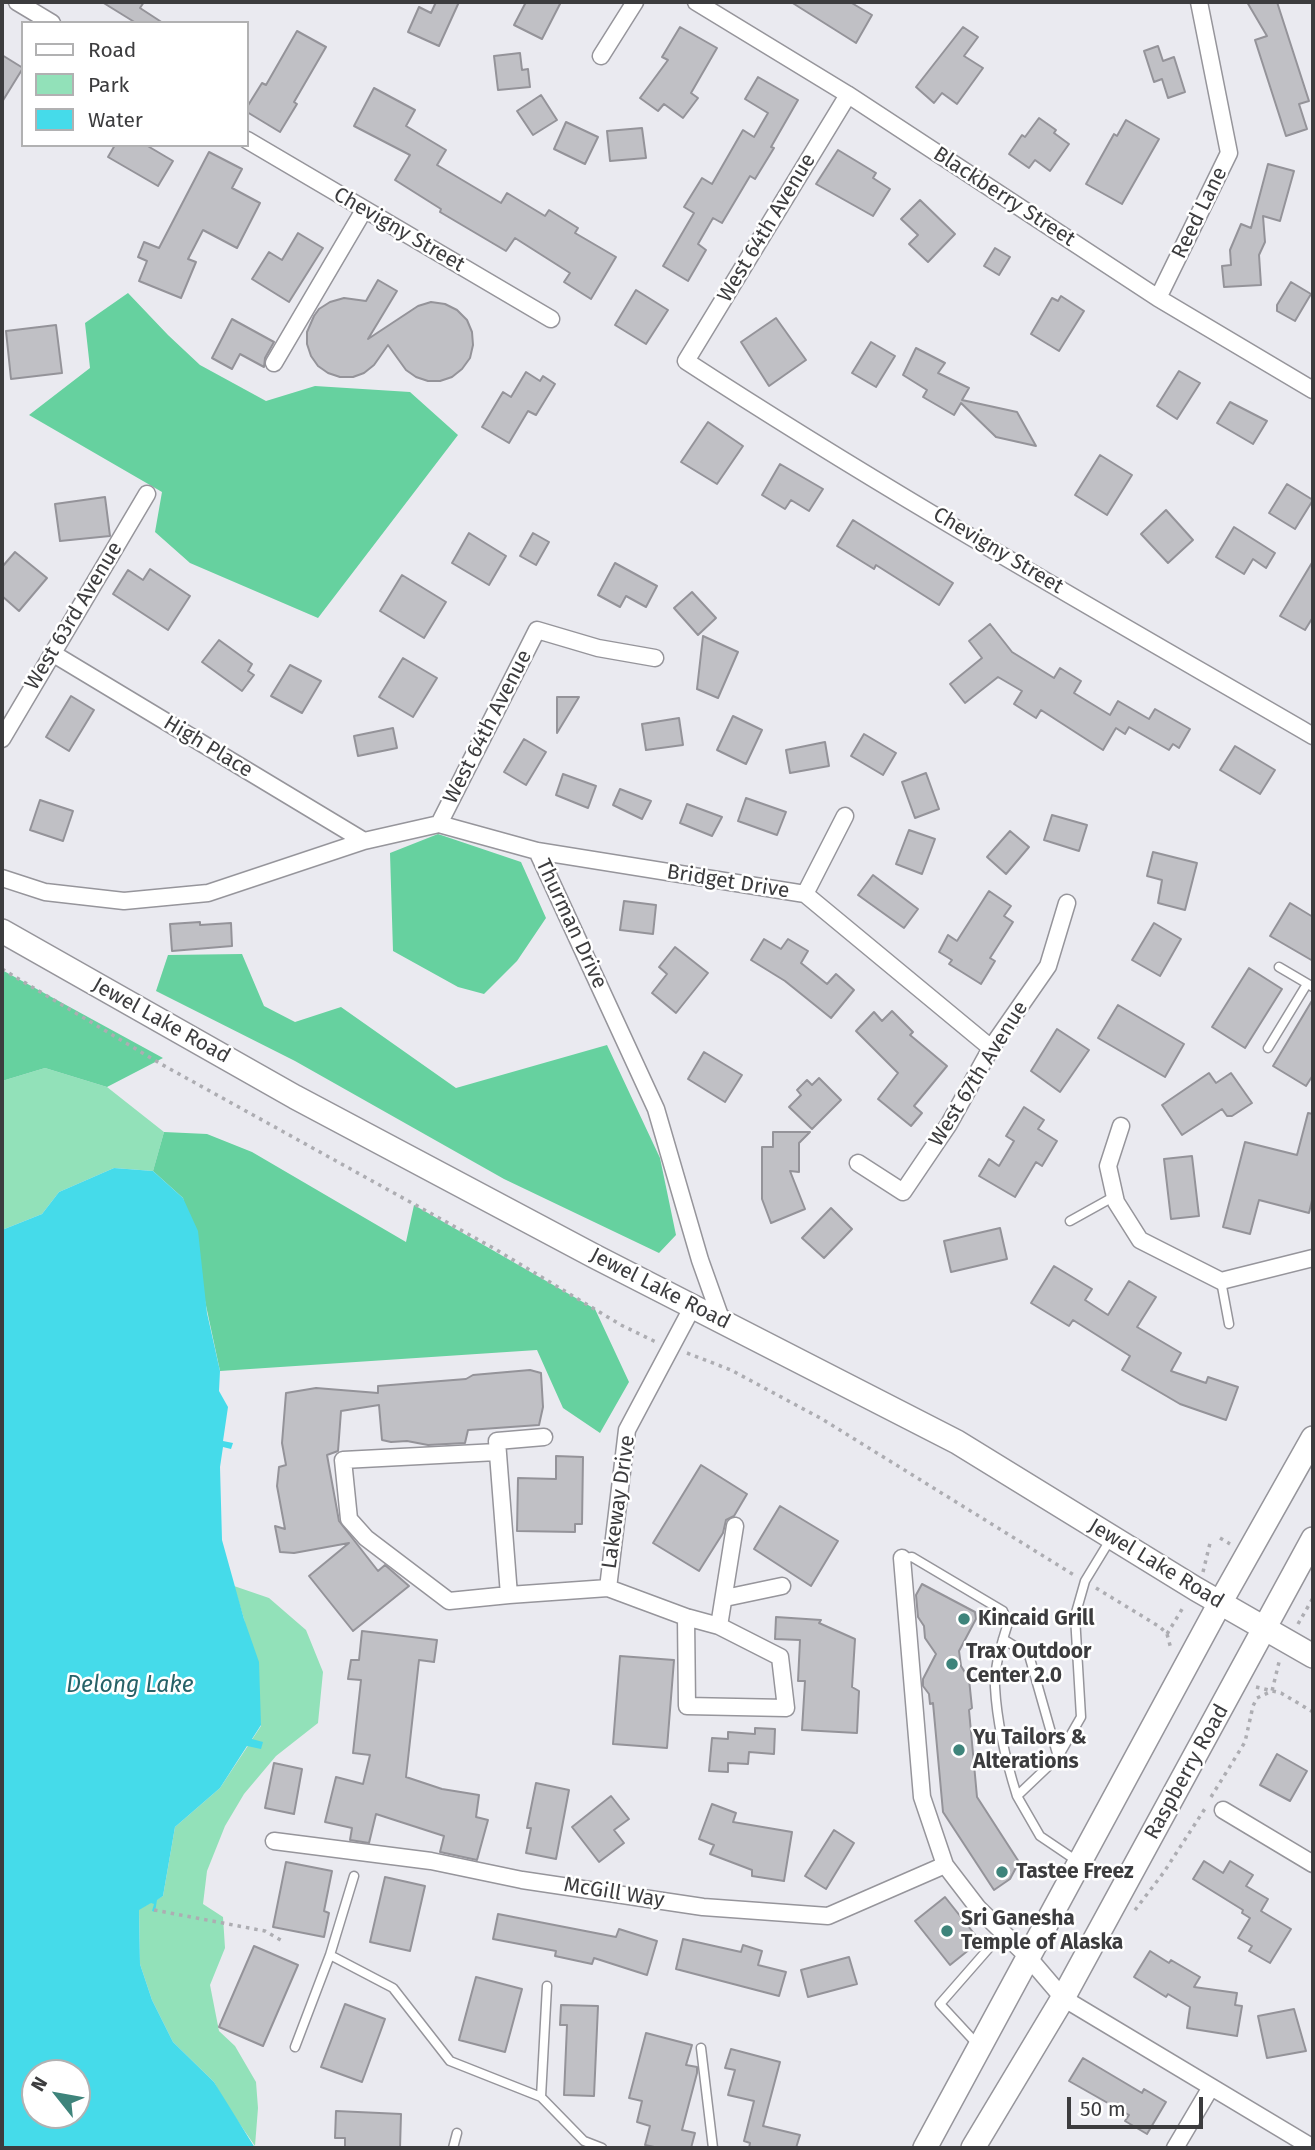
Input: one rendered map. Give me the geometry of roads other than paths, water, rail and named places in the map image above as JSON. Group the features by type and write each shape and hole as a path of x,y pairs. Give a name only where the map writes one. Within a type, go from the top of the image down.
{"main road":[{"name":"Jewel Lake Road","path":"2,931 295,1097 957,1442 1220,1603 1313,1656"},
{"path":"925,2148 1220,1603 1313,1438"},
{"name":"Raspberry Road","path":"973,2148 1063,1998 1313,1539"}],"street":[{"path":"17,2 49,21"},
{"path":"601,56 635,2"},
{"name":"Blackberry Street","path":"696,2 848,95 1158,298 1313,390"},
{"name":"Reed Lane","path":"1158,298 1229,153 1199,2"},
{"name":"West 64th Avenue","path":"686,361 848,95"},
{"name":"Chevigny Street","path":"248,141 551,319"},
{"path":"274,363 364,210"},
{"name":"Chevigny Street","path":"686,361 755,406 1062,590 1313,736"},
{"name":"West 63rd Avenue","path":"2,739 146,494"},
{"name":"West 64th Avenue","path":"439,824 537,630 598,648 655,658"},
{"name":"High Place","path":"52,653 364,841"},
{"path":"805,894 845,816"},
{"name":"Thurman Drive","path":"2,878 45,892 124,901 208,893 364,841 439,824 537,851 656,1109 700,1260 721,1319"},
{"name":"Bridget Drive","path":"537,851 805,894 991,1048"},
{"name":"West 67th Avenue","path":"858,1163 903,1192 949,1124 991,1048 1048,966 1066,903"},
{"path":"1121,1126 1108,1166 1116,1202 1140,1240 1221,1282 1313,1258"},
{"name":"Lakeway Drive","path":"608,1588 627,1430 693,1306"},
{"path":"509,1595 497,1441 544,1437"},
{"path":"497,1452 343,1460 349,1519 366,1538 450,1601 608,1588 686,1617 719,1626 780,1657 786,1708 687,1706 686,1617"},
{"path":"719,1626 735,1526"},
{"path":"902,1558 922,1797 945,1865 978,1908 1028,1957 1063,1998 1313,2148"},
{"path":"725,1598 782,1586"},
{"path":"1223,1810 1313,1864"},
{"name":"McGill Way","path":"274,1841 430,1861 522,1880 703,1907 828,1916 945,1865"},
{"path":"1175,2148 1211,2087"}],"lane":[{"path":"1268,1048 1310,986 1279,967"},
{"path":"1070,1220 1115,1196"},
{"path":"1221,1282 1229,1324"},
{"path":"1017,1796 1058,1757 1081,1717 1075,1616 1086,1581 1112,1537"},
{"path":"902,1558 912,1557 1003,1611 1009,1623 1003,1639 995,1685 1004,1754 1017,1796 1040,1836 1079,1862"},
{"path":"1003,1639 1029,1655 1058,1757"},
{"path":"295,2047 330,1955 354,1876"},
{"path":"979,2046 940,2004 1003,1932"},
{"path":"330,1955 393,1988 450,2061 541,2097 584,2141 602,2148"},
{"path":"541,2097 547,1986"},
{"path":"701,2048 713,2148"},
{"path":"453,2148 457,2133"}],"water":[{"name":"Delong Lake","path":"114,1168 153,1171 183,1198 198,1231 207,1313 220,1371 219,1391 228,1407 223,1441 233,1443 231,1449 223,1447 220,1467 222,1540 259,1662 261,1725 252,1739 263,1742 261,1749 247,1746 220,1788 175,1827 163,1896 157,1900 155,1912 152,1911 154,1904 151,1903 139,1910 140,1964 152,2000 173,2042 214,2082 255,2148 2,2148 2,1230 42,1214 59,1192"}],"place":[{"name":"Kincaid Grill","path":"964,1619"},
{"name":"Trax Outdoor Center 2.0","path":"952,1664"},
{"name":"Yu Tailors & Alterations","path":"959,1750"},
{"name":"Tastee Freez","path":"1002,1872"},
{"name":"Sri Ganesha Temple of Alaska","path":"947,1931"}]}
